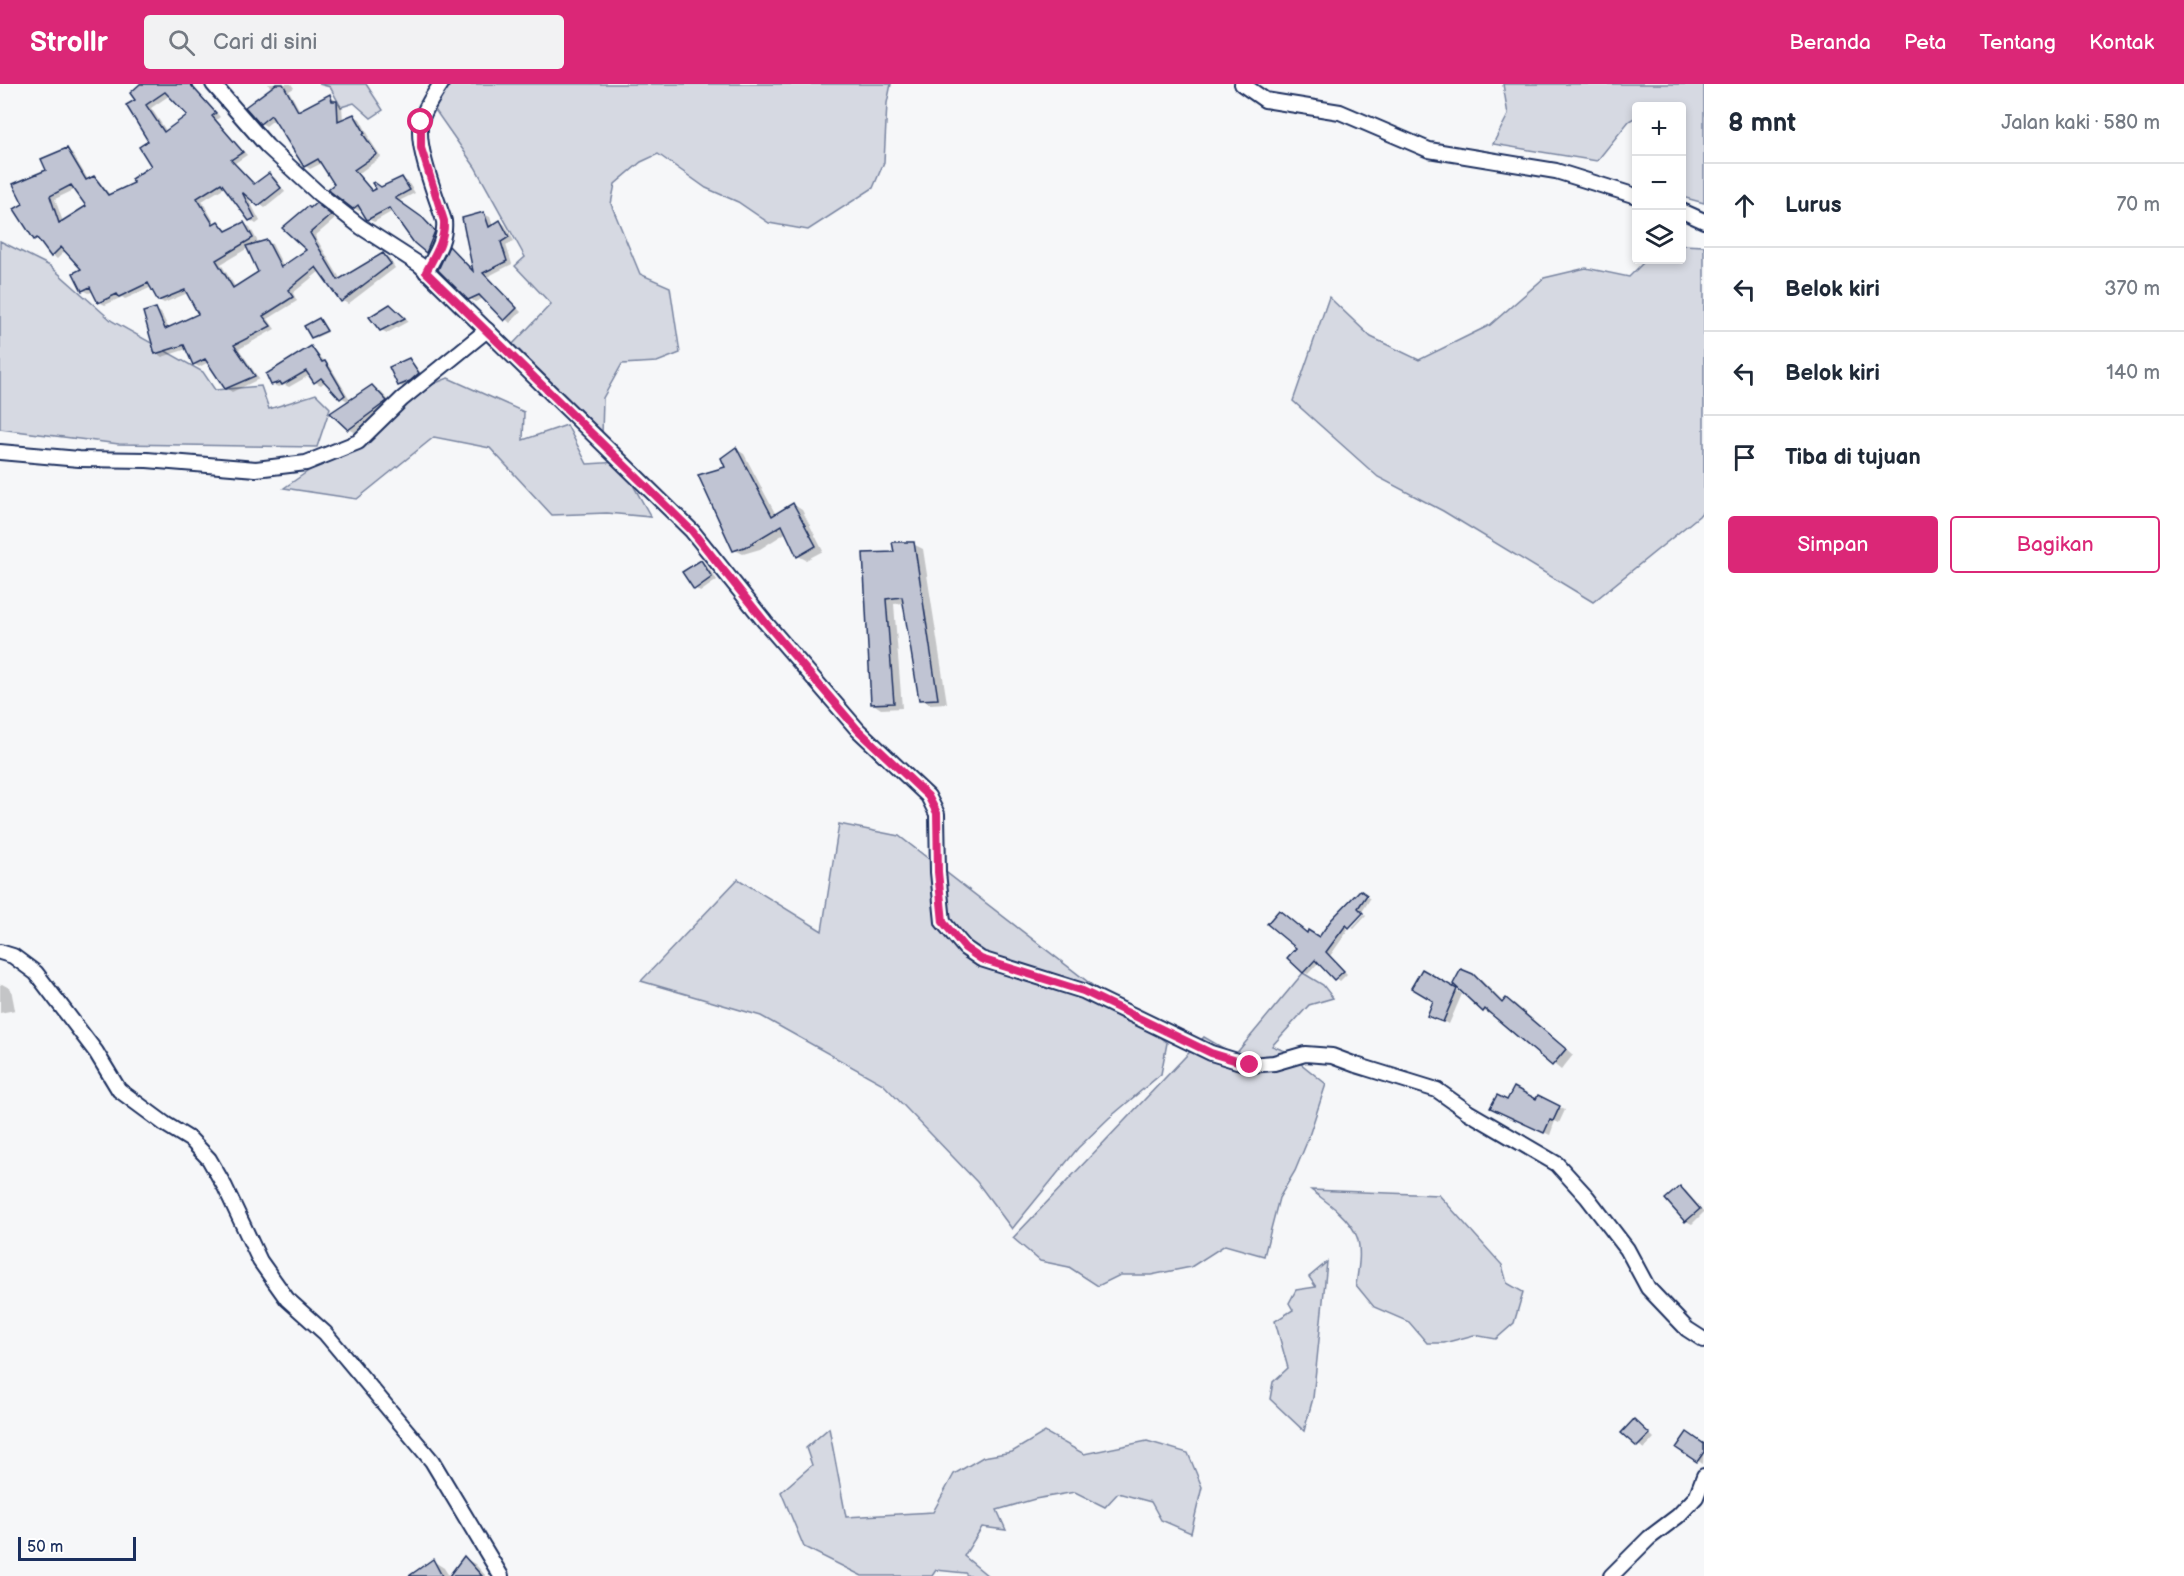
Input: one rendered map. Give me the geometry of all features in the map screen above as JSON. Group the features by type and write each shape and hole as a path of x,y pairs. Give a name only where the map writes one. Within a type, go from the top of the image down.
{"street":[{"path":"213,84 267,146 319,194 361,226 420,265 692,531 765,622 858,730 928,796 937,813 938,872 943,922 965,948 981,959 1083,991 1161,1031 1230,1059 1250,1065 1274,1063 1305,1054 1332,1056 1437,1090 1467,1112 1557,1164 1587,1197 1627,1249 1648,1288 1687,1329 1704,1340"},
{"path":"426,272 445,230 421,148 420,134 421,122 427,107 441,84"},
{"path":"1242,84 1266,100 1340,112 1429,150 1550,170 1632,195"},
{"path":"1686,213 1704,221"},
{"path":"0,452 256,469 306,463 358,442 402,399 487,330"},
{"path":"0,952 13,956 36,973 83,1034 119,1090 191,1140 209,1159 260,1260 287,1299 325,1333 432,1461 501,1576"},
{"path":"1611,1576 1649,1538 1678,1516 1696,1497 1704,1476"}],"shaded area":[{"path":"319,84 366,84 383,110 371,118 354,103 341,107 330,87"},
{"path":"444,84 891,84 887,103 884,162 873,188 808,230 769,223 738,202 706,188 658,154 641,162 615,184 611,204 640,274 670,287 680,353 657,362 622,364 603,398 602,435 511,346 551,304 515,266 525,257 475,167 433,107"},
{"path":"1503,84 1704,84 1704,203 1686,198 1686,102 1632,102 1632,119 1597,161 1493,144 1508,115"},
{"path":"0,241 50,266 112,321 203,372 215,390 261,386 269,409 316,394 330,408 317,447 119,444 0,429"},
{"path":"1686,245 1704,246 1704,510 1593,602 1443,511 1378,477 1293,401 1329,297 1371,337 1419,360 1490,325 1544,278 1586,268 1629,277 1642,264 1686,264"},
{"path":"448,378 524,412 523,440 567,425 587,464 620,462 651,517 607,513 552,515 490,448 434,437 357,499 284,488 379,422 411,393"},
{"path":"839,824 899,836 1167,1043 1161,1074 1078,1148 1012,1229 977,1182 883,1084 761,1016 641,981 738,879 822,931"},
{"path":"1303,973 1323,985 1333,998 1309,1005 1272,1046 1285,1051 1326,1084 1307,1142 1295,1171 1279,1198 1264,1256 1225,1245 1191,1267 1151,1275 1120,1275 1098,1286 1069,1267 1040,1261 1013,1238 1204,1037 1235,1055"},
{"path":"1311,1190 1439,1195 1502,1265 1507,1283 1523,1292 1514,1323 1496,1339 1474,1335 1444,1343 1427,1343 1409,1322 1374,1307 1356,1285 1359,1255 1354,1230 1344,1217"},
{"path":"1327,1262 1313,1398 1304,1431 1270,1399 1273,1382 1288,1368 1275,1321 1293,1310 1289,1303 1296,1290 1316,1287 1309,1277"},
{"path":"829,1428 846,1517 933,1512 954,1474 983,1457 1012,1452 1045,1432 1084,1454 1147,1441 1188,1453 1202,1487 1191,1533 1161,1520 1151,1502 1118,1493 1105,1507 1075,1492 1035,1499 997,1510 1006,1530 982,1527 964,1556 988,1576 968,1576 965,1573 936,1570 932,1576 862,1576 804,1547 781,1492 812,1465 806,1448"}],"building":[{"path":"140,84 190,84 216,113 212,116 243,152 231,160 254,184 269,173 281,188 258,206 242,192 255,218 249,221 221,183 197,198 213,224 218,221 226,231 244,222 253,238 216,260 233,288 258,272 246,246 267,240 281,267 306,250 282,228 308,206 310,208 316,203 331,215 310,233 338,280 383,253 391,264 341,302 316,267 288,290 293,297 263,316 271,326 234,345 255,376 225,389 205,359 193,365 184,345 155,354 143,312 156,308 165,329 198,314 185,290 158,301 148,283 119,297 117,294 98,303 90,287 82,291 73,273 81,269 61,247 51,257 37,238 34,240 14,209 23,204 13,184 46,170 41,159 67,148 86,180 94,176 108,195 134,183 131,179 151,166 139,147 148,141 126,105 135,100 130,93","holes":["165,92 187,115 164,132 146,105","71,185 86,206 59,223 50,196"]},
{"path":"276,84 283,84 298,111 330,94 332,101 337,101 338,121 354,114 365,133 363,134 377,154 354,170 372,191 376,189 372,183 374,182 381,187 402,177 410,190 395,198 423,218 435,231 426,253 414,243 389,208 367,220 358,205 353,209 331,192 328,189 334,184 318,159 304,167 271,115 260,124 245,107"},
{"path":"484,212 489,227 500,220 509,237 501,242 507,261 483,273 517,308 504,321 479,295 468,300 438,270 449,246 473,271 462,218"},
{"path":"390,304 405,318 380,331 369,317"},
{"path":"319,318 327,331 311,338 304,326"},
{"path":"311,346 322,362 325,361 345,395 340,399 321,378 314,383 306,371 282,385 280,382 271,385 266,374"},
{"path":"409,358 419,373 410,381 398,386 389,367"},
{"path":"372,385 387,401 348,430 330,413"},
{"path":"736,447 772,516 793,503 816,546 797,557 782,525 753,544 733,551 698,475 725,467 721,458"},
{"path":"892,542 914,542 938,699 919,700 902,597 886,599 894,703 871,704 863,553 894,552"},
{"path":"701,560 712,577 694,590 682,572"},
{"path":"1360,890 1367,895 1358,908 1363,913 1349,928 1346,925 1326,952 1344,971 1334,980 1315,960 1303,973 1287,958 1296,948 1267,924 1279,910 1307,933 1308,930 1319,937 1331,920"},
{"path":"1422,969 1457,989 1443,1022 1427,1016 1433,1001 1411,988"},
{"path":"1461,969 1473,974 1502,1003 1506,998 1566,1049 1552,1066 1485,1009 1483,1012 1453,984"},
{"path":"1514,1087 1536,1099 1538,1095 1560,1106 1544,1133 1490,1108 1497,1095 1507,1100"},
{"path":"1680,1186 1700,1209 1685,1222 1665,1199"},
{"path":"1634,1419 1650,1434 1637,1447 1621,1433"},
{"path":"1687,1432 1704,1444 1704,1452 1697,1462 1676,1448"},
{"path":"464,1556 482,1576 449,1576"},
{"path":"433,1559 442,1576 409,1576"}],"route":[{"path":"421,122 421,148 445,230 426,272 692,531 765,622 858,730 928,796 937,813 938,872 943,922 954,937 981,959 1083,991 1161,1031 1211,1053 1250,1065"}]}
